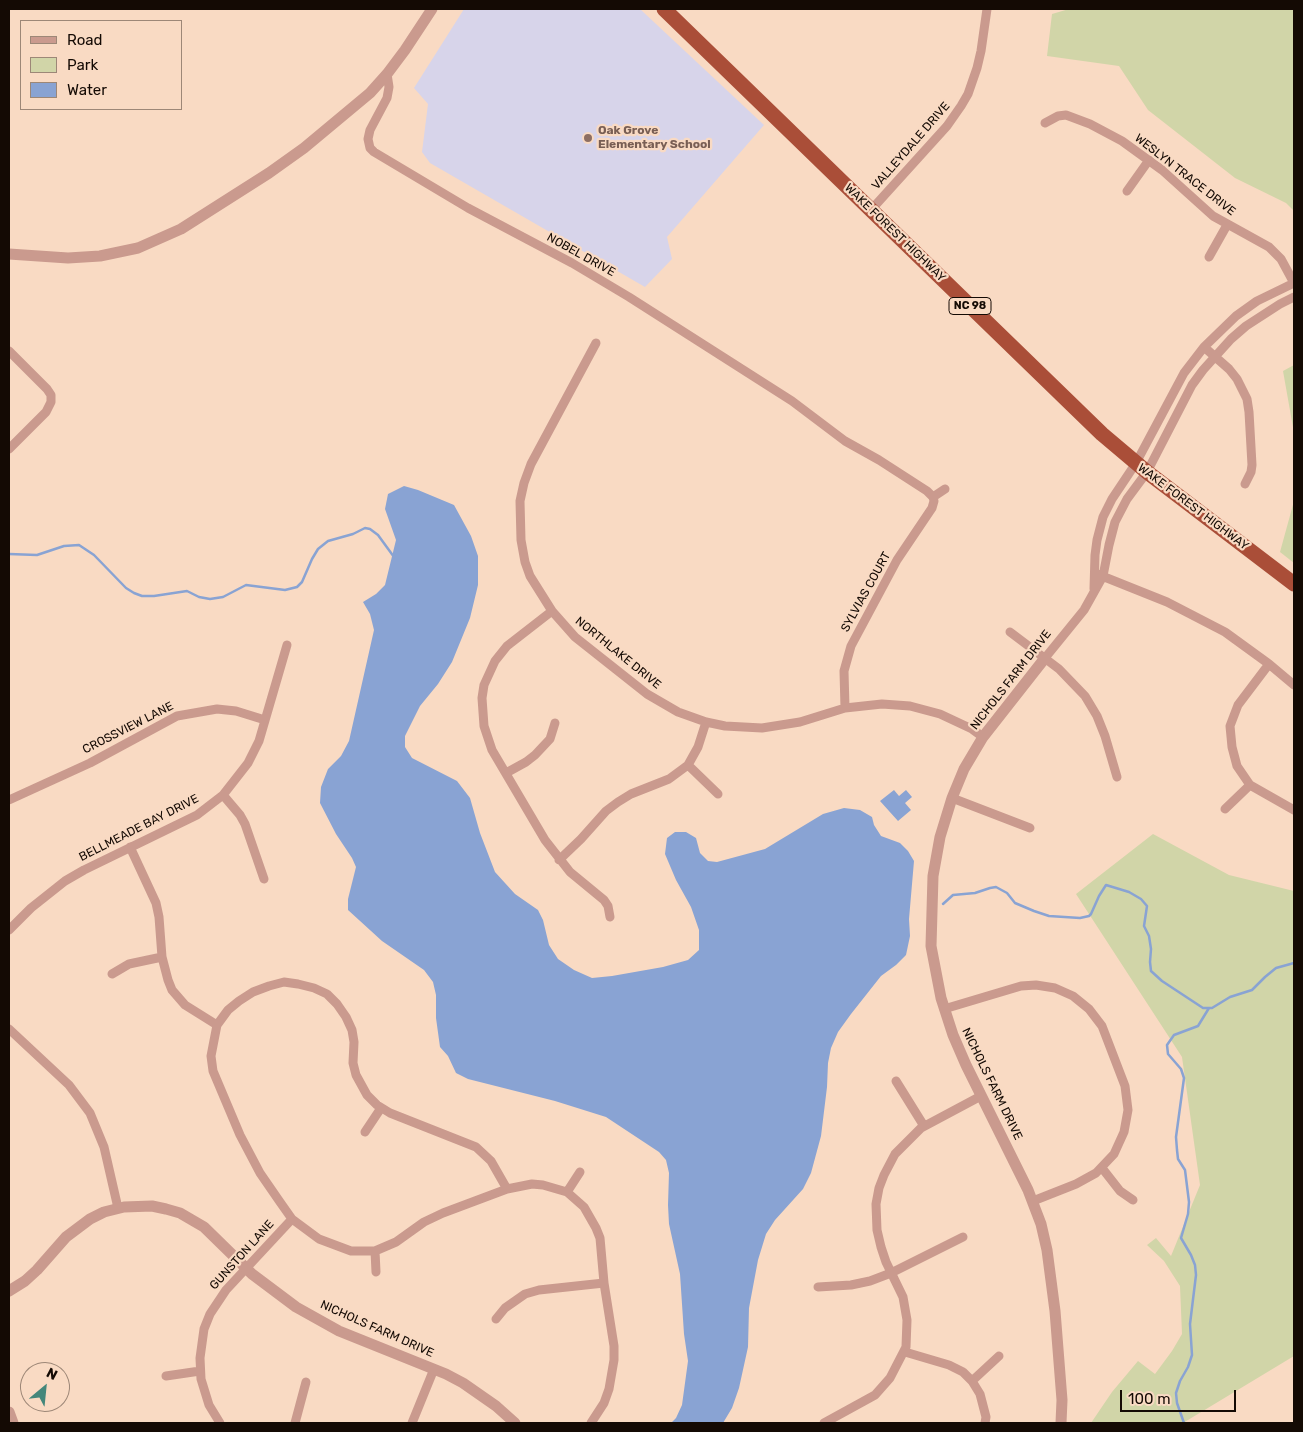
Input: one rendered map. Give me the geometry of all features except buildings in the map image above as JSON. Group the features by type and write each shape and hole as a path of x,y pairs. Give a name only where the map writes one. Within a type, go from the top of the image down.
{"highway":[{"name":"WAKE FOREST HIGHWAY","path":"664,9 1089,422 1141,468 1294,584"}],"street":[{"path":"9,254 90,258 112,254 138,248 160,240 206,214 269,174 304,148 370,93 405,50 432,9"},
{"name":"VALLEYDALE DRIVE","path":"871,210 947,126 968,94 977,68 987,9"},
{"name":"NOBEL DRIVE","path":"387,74 389,87 387,98 370,130 368,139 370,148 374,152 468,208 572,263 629,297 792,401 854,447 879,460 933,496"},
{"name":"WESLYN TRACE DRIVE","path":"1045,123 1058,116 1075,118 1122,142 1175,180 1206,210 1227,225 1263,242 1275,252 1294,283"},
{"path":"1127,191 1149,160"},
{"path":"1209,257 1227,225"},
{"path":"1141,468 1177,384 1204,347 1236,316 1257,301 1294,283"},
{"path":"1141,468 1192,386 1215,357 1246,326 1294,297"},
{"name":"NORTHLAKE DRIVE","path":"596,343 527,474 521,492 519,514 522,551 533,582 552,611 575,637 646,694 678,712 706,722 725,726 762,728 800,722 845,708 882,704 910,706 940,714 955,720 983,737"},
{"path":"1204,347 1237,379 1247,400 1252,464 1251,472 1245,484"},
{"path":"9,351 51,395 46,412 9,449"},
{"name":"NICHOLS FARM DRIVE","path":"1099,575 1096,540 1103,517 1112,499 1141,468"},
{"name":"NICHOLS FARM DRIVE","path":"1061,1423 1062,1400 1047,1250 1033,1201 981,1096 956,1042 944,1009 931,946 933,876 937,850 952,798 964,770 983,737 1084,610 1099,575 1115,522 1141,468"},
{"path":"933,496 945,490"},
{"name":"SYLVIAS COURT","path":"845,708 844,671 851,646 890,573 932,508 933,496"},
{"path":"1099,575 1167,602 1225,632 1294,685"},
{"path":"552,611 506,646 495,661 484,685 482,709 484,726 488,741 545,840 570,872 604,900 608,906 610,917"},
{"path":"1010,632 1046,658 1078,687 1092,707 1105,736 1116,777"},
{"name":"BELLMEADE BAY DRIVE","path":"9,930 31,908 65,881 197,815 222,795 248,763 259,741 286,645"},
{"path":"1269,664 1238,705 1230,726 1232,747 1237,766 1250,785 1294,810"},
{"name":"CROSSVIEW LANE","path":"9,800 90,763 177,716 217,709 236,711 265,720"},
{"path":"559,860 582,840 606,811 618,802 632,794 669,779 688,765 698,747 706,722"},
{"path":"506,773 526,762 550,739 555,723"},
{"path":"688,765 718,794"},
{"path":"1226,809 1250,785"},
{"path":"222,795 240,815 245,824 264,879"},
{"path":"952,798 1030,828"},
{"path":"130,847 156,903 162,956 168,980 178,999 217,1025"},
{"path":"112,974 134,962 162,956"},
{"path":"507,1189 491,1161 476,1147 381,1108 367,1095 356,1075 353,1063 354,1042 352,1030 338,1004 326,994 314,988 284,982 269,986 253,992 239,1001 228,1010 217,1025 211,1056 213,1071 252,1158 269,1187 292,1219 318,1239 351,1251 375,1252 396,1242 424,1222 507,1189 532,1184 543,1184 567,1192 584,1207 600,1238 604,1283 614,1346 614,1360 609,1389 604,1403 591,1423"},
{"path":"944,1009 1021,986 1036,985 1064,991 1079,1000 1089,1009 1105,1034 1122,1078 1127,1100 1127,1119 1124,1132 1114,1154 1102,1168 1087,1179 1033,1201"},
{"path":"9,1029 69,1085 90,1113 104,1147 118,1208"},
{"path":"896,1081 924,1126"},
{"path":"824,1423 839,1420 875,1395 890,1378 905,1352 907,1331 905,1306 901,1292 881,1247 877,1230 876,1204 884,1175 895,1154 911,1136 924,1126 981,1096"},
{"path":"366,1132 381,1108"},
{"path":"1102,1168 1120,1191 1133,1200"},
{"path":"567,1192 580,1172"},
{"name":"NICHOLS FARM DRIVE","path":"9,1291 26,1281 62,1240 90,1219 118,1208 152,1206 166,1209 186,1216 209,1231 247,1269 275,1292 317,1319 340,1331 434,1369 463,1383 481,1394 515,1423"},
{"name":"GUNSTON LANE","path":"220,1423 209,1405 200,1372 201,1343 210,1314 226,1290 292,1219"},
{"path":"818,1288 870,1281 891,1273 963,1237"},
{"path":"375,1252 376,1272"},
{"path":"496,1319 505,1308 525,1294 539,1290 604,1283"},
{"path":"905,1352 956,1368 972,1381 983,1403 986,1423"},
{"path":"972,1381 999,1356"},
{"path":"412,1423 434,1369"},
{"path":"166,1376 200,1372"},
{"path":"295,1423 306,1382"},
{"path":"9,1412 13,1423"}],"shaded area":[{"name":"Oak Grove Elementary School","path":"464,9 640,9 764,125 667,237 672,259 645,287 430,163 422,152 428,104 414,88"}],"green space":[{"path":"1069,9 1294,9 1294,211 1286,203 1235,178 1148,110 1119,66 1047,56 1052,14"},
{"path":"1294,365 1294,433 1283,371"},
{"path":"1294,501 1294,563 1280,552"},
{"path":"1153,834 1229,875 1294,891 1294,1356 1183,1423 1091,1423 1112,1392 1138,1361 1155,1374 1182,1334 1180,1286 1164,1261 1147,1245 1156,1238 1171,1256 1200,1185 1182,1057 1076,894"}],"water":[{"path":"404,486 454,505 471,536 478,556 478,585 470,618 452,662 438,684 420,706 405,736 405,747 412,758 457,781 470,798 480,833 495,872 515,894 538,910 543,920 549,945 558,959 574,970 592,978 663,967 688,960 699,950 699,930 691,907 676,880 665,854 667,838 675,832 686,832 696,838 700,853 708,861 717,862 765,849 823,814 844,808 860,810 872,817 874,825 881,836 900,843 914,861 909,919 910,936 906,955 881,976 838,1032 831,1048 821,1136 811,1173 803,1189 775,1220 766,1234 758,1260 749,1308 748,1347 739,1388 732,1408 723,1423 671,1423 676,1418 682,1405 688,1361 684,1334 680,1274 669,1224 669,1173 666,1160 659,1152 606,1117 555,1101 468,1079 456,1073 448,1056 440,1047 436,1018 436,995 433,982 424,970 382,941 348,910 348,899 356,867 320,803 321,787 328,769 341,756 349,741 374,630 370,614 363,602 376,594 385,585 396,540 385,509 388,494"},
{"path":"894,790 899,796 906,790 912,797 905,803 911,810 898,821 880,801"}],"waterway":[{"path":"9,554 37,555 64,546 79,545 94,555 126,588 134,593 142,596 154,596 187,591 199,597 210,599 223,597 246,585 285,590 297,587 302,582 318,549 328,541 353,534 365,528 378,535 394,557"},
{"path":"943,904 953,895 975,893 996,887 1007,893 1015,903 1034,911 1049,916 1080,918 1091,914 1106,885 1129,892 1141,899 1147,906 1144,926 1149,936 1151,971 1162,981 1203,1008 1212,1008 1230,997 1252,990 1276,968 1294,963"},
{"path":"1184,1423 1177,1403 1176,1393 1192,1355 1190,1324 1196,1275 1191,1255 1181,1238 1188,1214 1189,1202 1185,1170 1178,1159 1176,1137 1184,1078 1181,1069 1168,1054 1167,1045 1174,1035 1198,1026 1209,1008"}],"place":[{"name":"Oak Grove Elementary School","path":"588,138"}]}
